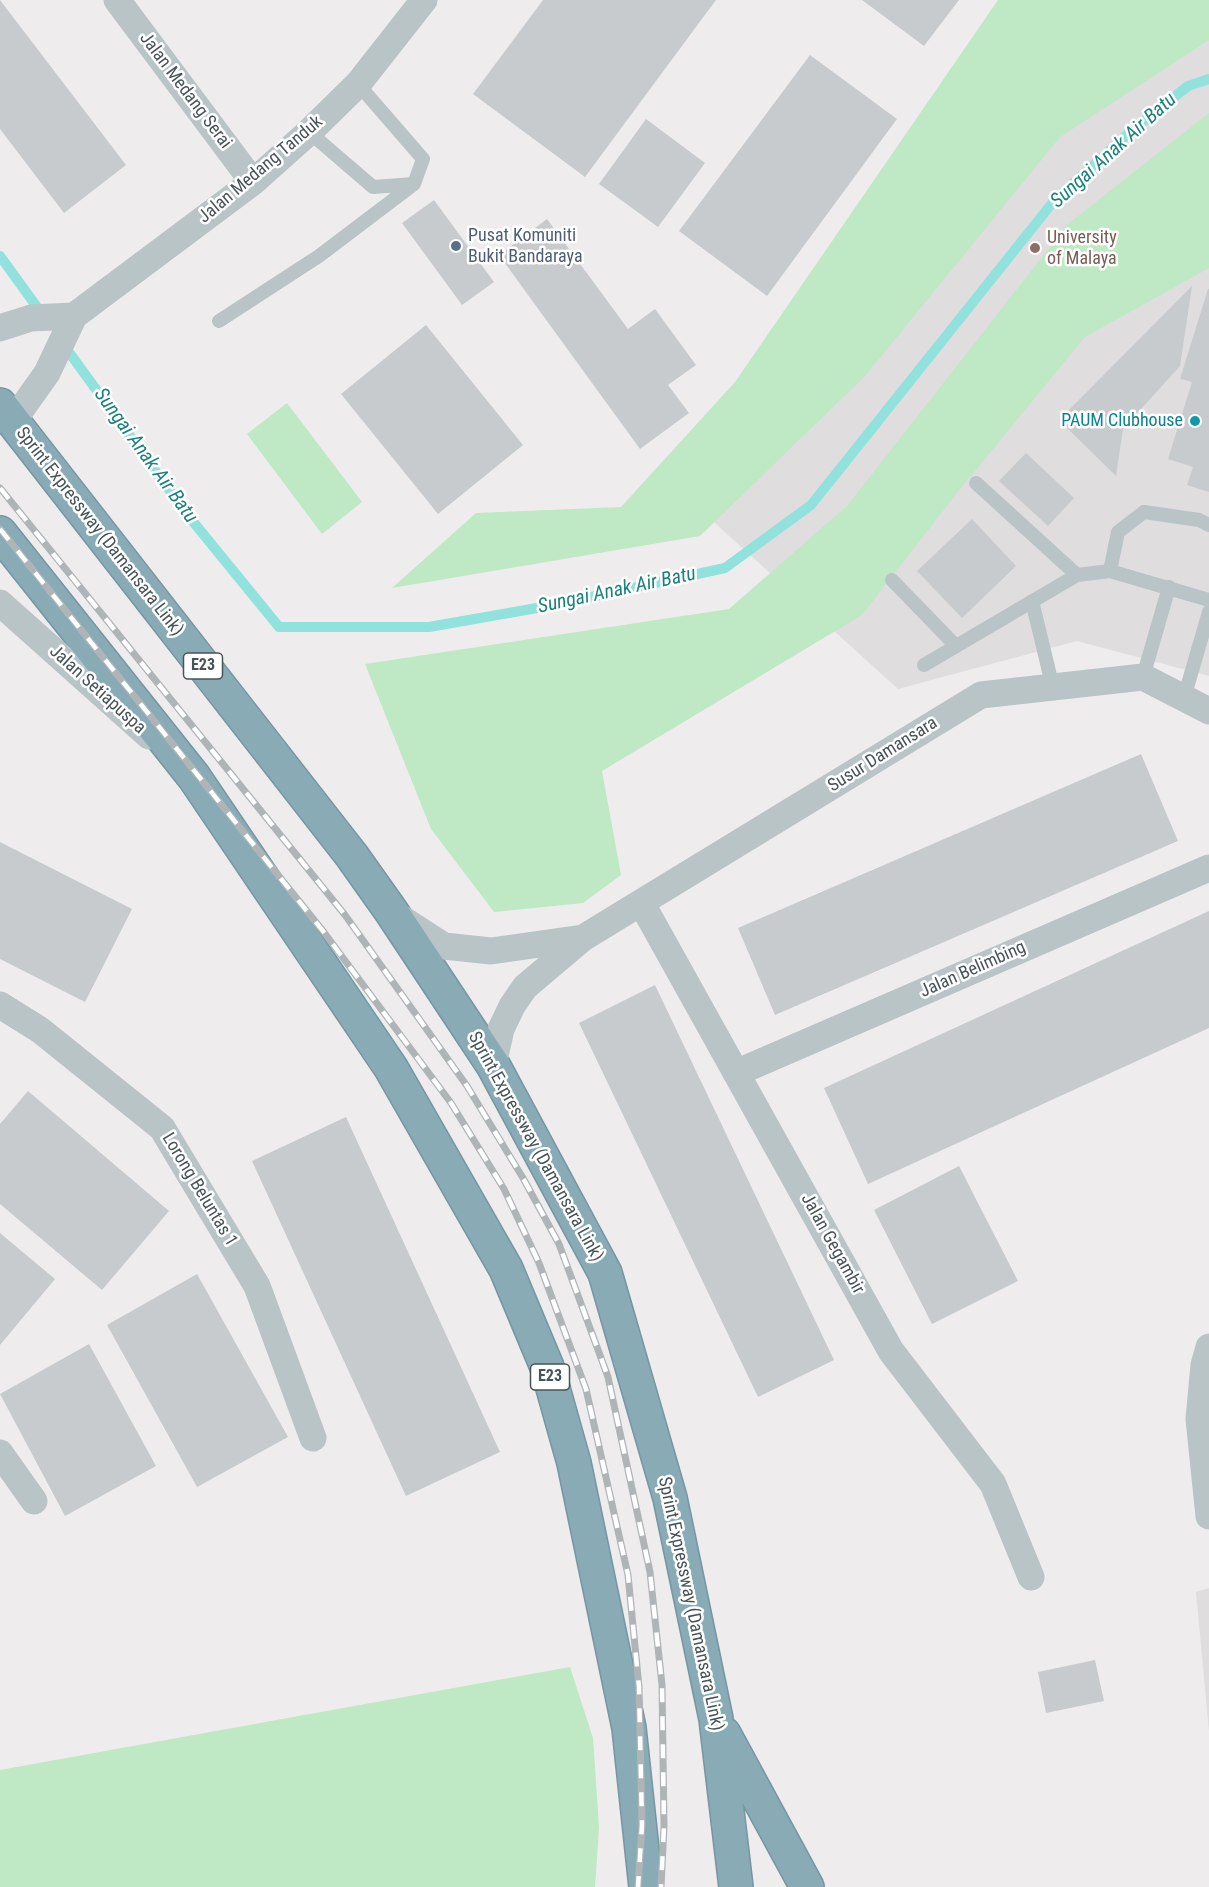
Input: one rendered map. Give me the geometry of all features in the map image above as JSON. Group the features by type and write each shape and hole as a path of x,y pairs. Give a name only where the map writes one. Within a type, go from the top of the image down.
{"highway":[{"name":"Sprint Expressway (Damansara Link)","path":"7,413 346,848 391,911 493,1065 605,1273 670,1497 716,1719 735,1887"},
{"name":"E23","path":"0,533 194,777 391,1068 506,1269 547,1367 574,1463 629,1728 646,1887"},
{"path":"716,1719 807,1887"}],"street":[{"name":"Jalan Medang Serai","path":"117,0 253,182"},
{"name":"Jalan Medang Tanduk","path":"7,413 48,373 67,332 253,182 309,132 358,84 424,0"},
{"path":"0,328 43,318 67,332"},
{"name":"Jalan Setiapuspa","path":"0,603 194,777"},
{"path":"1143,677 1209,711"},
{"name":"Susur Damansara","path":"493,1065 501,1029 512,1006 525,987 583,938 981,695 1143,677"},
{"name":"Jalan Belimbing","path":"736,1073 1209,868"},
{"name":"Jalan Gegambir","path":"642,904 891,1351 993,1484 1031,1577"},
{"name":"Susur Damansara","path":"391,911 444,946 491,951 583,938"},
{"name":"Lorong Beluntas 1","path":"0,1005 40,1030 162,1128 257,1286 313,1438"},
{"path":"1209,1347 1204,1365 1199,1419 1209,1516"},
{"path":"0,1453 34,1501"}],"lane":[{"path":"219,321 319,256 414,184 423,159 358,84"},
{"path":"309,132 373,187 414,184"},
{"path":"976,483 1077,575"},
{"path":"1110,571 1118,532 1144,512 1199,520 1209,525"},
{"path":"924,665 1077,575 1110,571 1209,600"},
{"path":"892,580 956,646"},
{"path":"1143,677 1169,587"},
{"path":"1032,601 1053,687"},
{"path":"1184,698 1209,612"}],"shaded area":[{"name":"University of Malaya","path":"1038,0 1209,0 1209,676 1077,641 898,689 685,496"},
{"path":"1209,1588 1209,1732 1196,1592"}],"green space":[{"path":"998,0 1209,0 1209,40 1060,137 865,376 700,536 392,588 476,513 621,507 735,382"},
{"path":"1209,113 1209,268 1085,337 960,489 862,615 602,771 621,875 583,903 494,912 431,829 365,664 729,609 847,506 1068,224"},
{"path":"287,403 362,502 322,534 247,434"},
{"path":"570,1667 593,1738 599,1827 595,1887 0,1887 0,1770"}],"building":[{"path":"0,0 126,165 64,213 0,129"},
{"path":"543,0 716,0 585,177 473,94"},
{"path":"862,0 959,0 924,46"},
{"path":"810,55 897,119 767,296 679,231"},
{"path":"646,119 705,163 658,227 599,184"},
{"path":"434,200 494,282 462,305 402,223"},
{"path":"547,219 628,329 655,309 696,365 668,385 689,413 640,449 499,255"},
{"path":"1192,286 1180,366 1123,429 1116,476 1059,420"},
{"name":"PAUM Clubhouse","path":"1208,289 1209,492 1187,485 1193,467 1168,459 1192,382 1180,379"},
{"path":"426,325 523,445 438,514 341,394"},
{"path":"1026,453 1074,498 1048,526 999,481"},
{"path":"972,519 1016,566 962,618 917,571"},
{"path":"1141,754 1178,841 775,1015 738,928"},
{"path":"0,842 132,909 85,1002 0,959"},
{"path":"1209,911 1209,1028 868,1184 824,1088"},
{"path":"655,985 834,1360 758,1397 579,1023"},
{"path":"28,1091 169,1211 102,1290 0,1204 0,1124"},
{"path":"346,1117 500,1452 406,1496 252,1161"},
{"path":"959,1166 1018,1281 932,1324 874,1210"},
{"path":"0,1233 55,1279 0,1345"},
{"path":"197,1274 288,1437 197,1487 107,1325"},
{"path":"89,1344 156,1466 65,1516 0,1394"},
{"path":"1095,1660 1104,1701 1046,1713 1038,1672"}],"waterway":[{"name":"Sungai Anak Air Batu","path":"63,344 186,513 279,627 429,627 554,605 725,568 811,505 1053,202 1130,132 1188,86 1209,79"},
{"name":"Sungai Anak Air Batu","path":"0,256 42,314"}],"railway":[{"path":"0,488 345,915 467,1086 523,1178 559,1244 608,1377 650,1572 662,1685 664,1826 661,1887"},
{"path":"0,529 323,931 451,1103 504,1189 539,1263 586,1389 628,1575 639,1687 642,1825 638,1887"}],"place":[{"name":"Pusat Komuniti Bukit Bandaraya","path":"456,246"},
{"name":"University of Malaya","path":"1035,248"},
{"name":"PAUM Clubhouse","path":"1195,421"}]}
